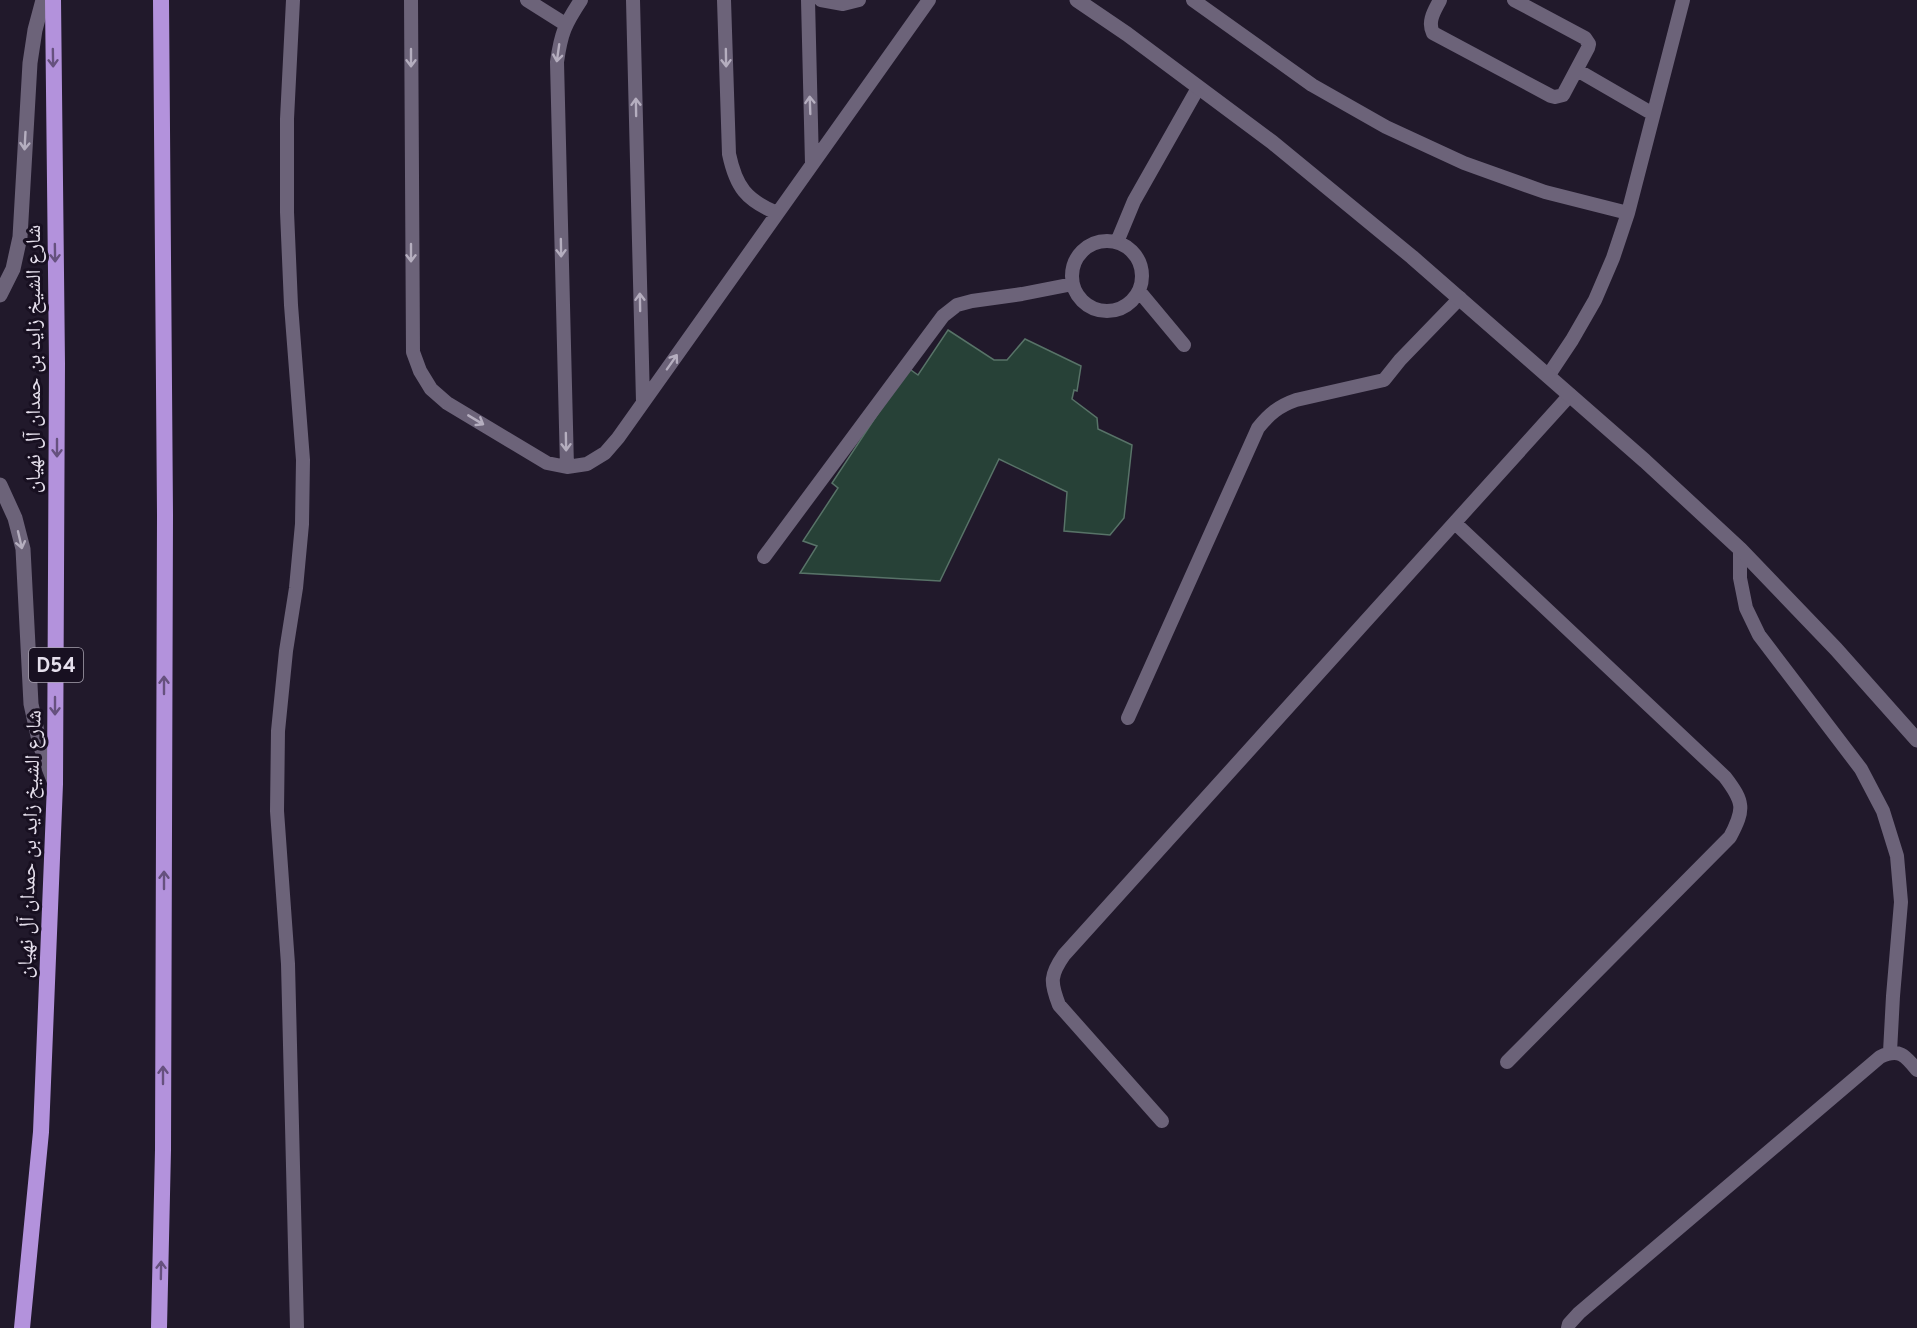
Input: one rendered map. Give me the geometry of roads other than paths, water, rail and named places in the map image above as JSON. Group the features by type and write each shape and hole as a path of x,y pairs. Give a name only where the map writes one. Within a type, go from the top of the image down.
{"highway":[{"name":"شارع الشيخ زايد بن حمدان آل نهيان","path":"22,1328 41,1132 55,784 57,363 53,0"},
{"path":"159,1328 163,1150 165,563 160,0"}],"street":[{"path":"0,295 13,269 20,237 30,63 43,0"},
{"path":"1077,0 1127,34 1272,142 1460,298 1645,461 1740,549 1836,649 1917,740"},
{"path":"0,485 15,518 23,549 31,704 40,745 55,784"}],"lane":[{"path":"293,0 287,119 287,212 291,304 303,460 302,524 278,730 278,811 288,964 297,1328"},
{"path":"411,0 413,352 420,371 431,389 447,403 547,463 567,467 587,464 605,453 929,0"},
{"path":"527,0 565,24"},
{"path":"567,467 557,62 565,24 581,0"},
{"path":"633,0 643,402"},
{"path":"724,0 729,154 733,174 743,192 758,205 777,213"},
{"path":"808,0 812,164"},
{"path":"821,0 843,4 859,0"},
{"path":"1193,0 1312,84 1386,127 1464,163 1545,192 1628,213"},
{"path":"1440,0 1431,20 1430,27 1433,33 1551,96 1563,95 1588,48 1585,38 1514,0"},
{"path":"1548,376 1572,340 1613,258 1628,213 1683,0"},
{"path":"1577,70 1653,114"},
{"path":"1117,242 1134,201 1198,88"},
{"path":"1104,240 1117,242 1136,256 1141,267 1142,280 1139,291 1132,301 1121,308 1109,312 1097,310 1077,295 1072,284 1071,272 1082,250 1104,240"},
{"path":"764,557 943,316 957,305 972,301 1072,284"},
{"path":"1139,291 1184,345"},
{"path":"1128,718 1258,428 1269,414 1282,404 1384,380 1400,360 1460,298"},
{"path":"1162,1121 1059,1005 1052,987 1055,967 1064,954 1570,395"},
{"path":"1455,523 1725,777 1739,795 1741,817 1730,837 1507,1062"},
{"path":"1740,549 1740,578 1746,608 1759,634 1861,769 1883,811 1897,856 1901,902 1890,1052"},
{"path":"1568,1328 1579,1313 1870,1064 1890,1052 1899,1053 1908,1058 1917,1070"}]}
